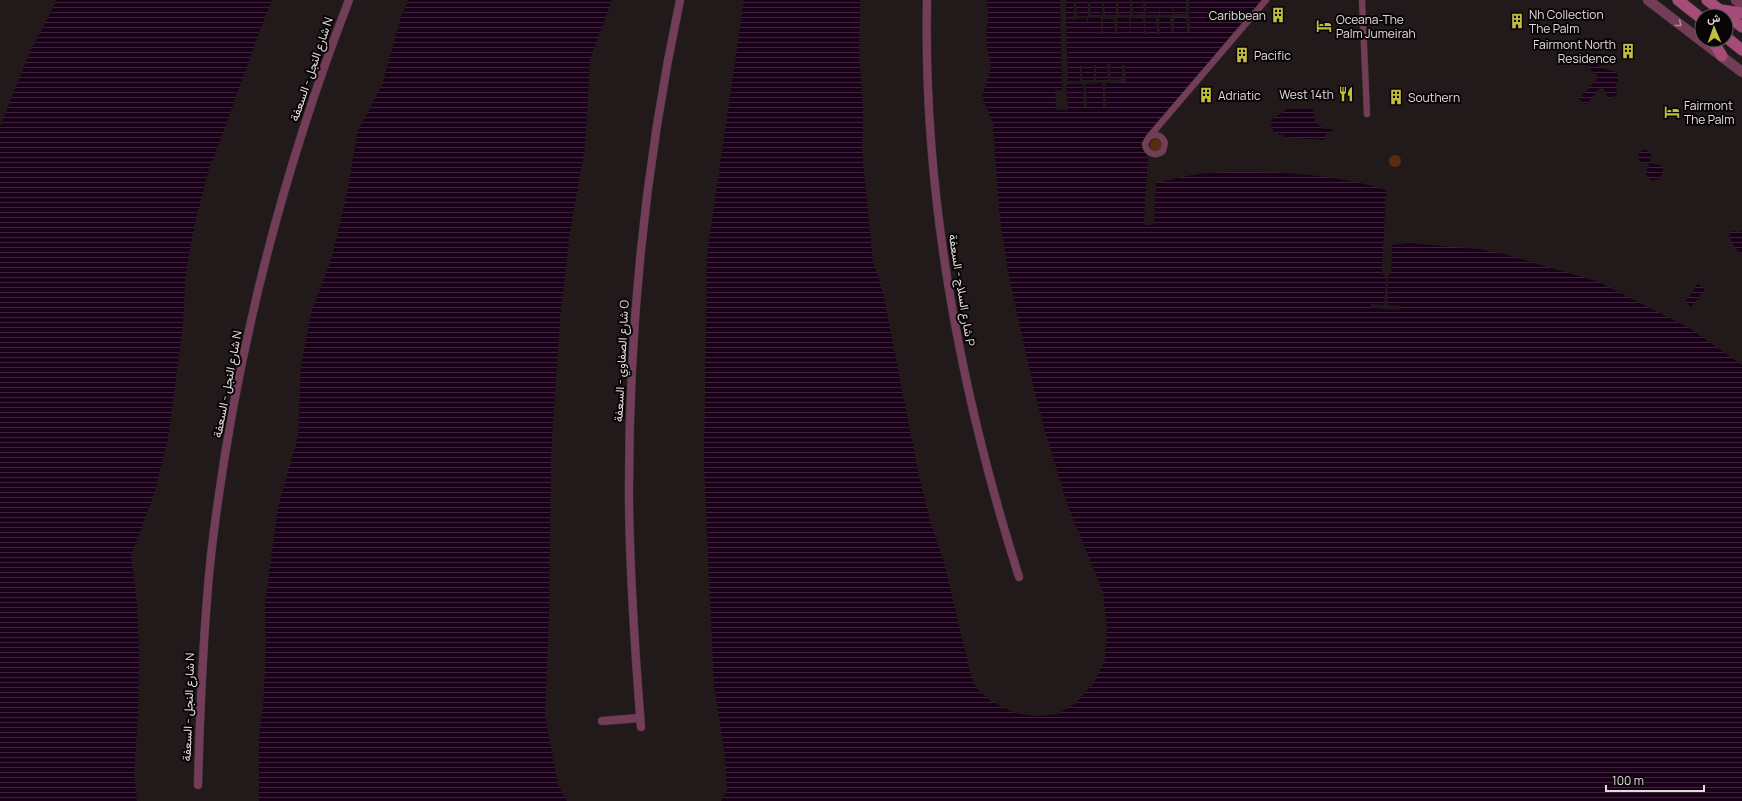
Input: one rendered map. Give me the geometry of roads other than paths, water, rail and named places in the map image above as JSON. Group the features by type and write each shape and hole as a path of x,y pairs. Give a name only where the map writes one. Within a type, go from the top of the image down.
{"main road":[{"path":"1678,0 1694,13"},
{"path":"1707,0 1717,8"},
{"path":"1734,21 1742,27"},
{"path":"1734,44 1742,50"},
{"path":"1717,48 1722,56"}],"street":[{"name":"شارع النجل - السعفة N","path":"198,785 200,696 209,578 217,508 241,372 260,282 284,194 313,100 349,0"},
{"name":"شارع الصفاوي - السعفة O","path":"602,721 640,722 633,620 630,542 629,465 633,348 639,271 652,163 665,78 680,0"},
{"name":"شارع السلاج - السعفة P","path":"927,0 930,122 937,201 947,280 961,358 978,435 998,512 1019,577"},
{"path":"1148,137 1266,0"},
{"path":"1362,0 1367,114"},
{"path":"1648,0 1742,72"},
{"path":"1736,0 1742,4"}],"place":[{"name":"Caribbean","path":"1278,15"},
{"name":"Nh Collection The Palm","path":"1517,21"},
{"name":"Oceana-The Palm Jumeirah","path":"1324,26"},
{"name":"Fairmont North Residence","path":"1628,51"},
{"name":"Pacific","path":"1242,55"},
{"name":"West 14th","path":"1346,94"},
{"name":"Adriatic","path":"1206,95"},
{"name":"Southern","path":"1396,97"},
{"name":"Fairmont The Palm","path":"1672,112"}]}
